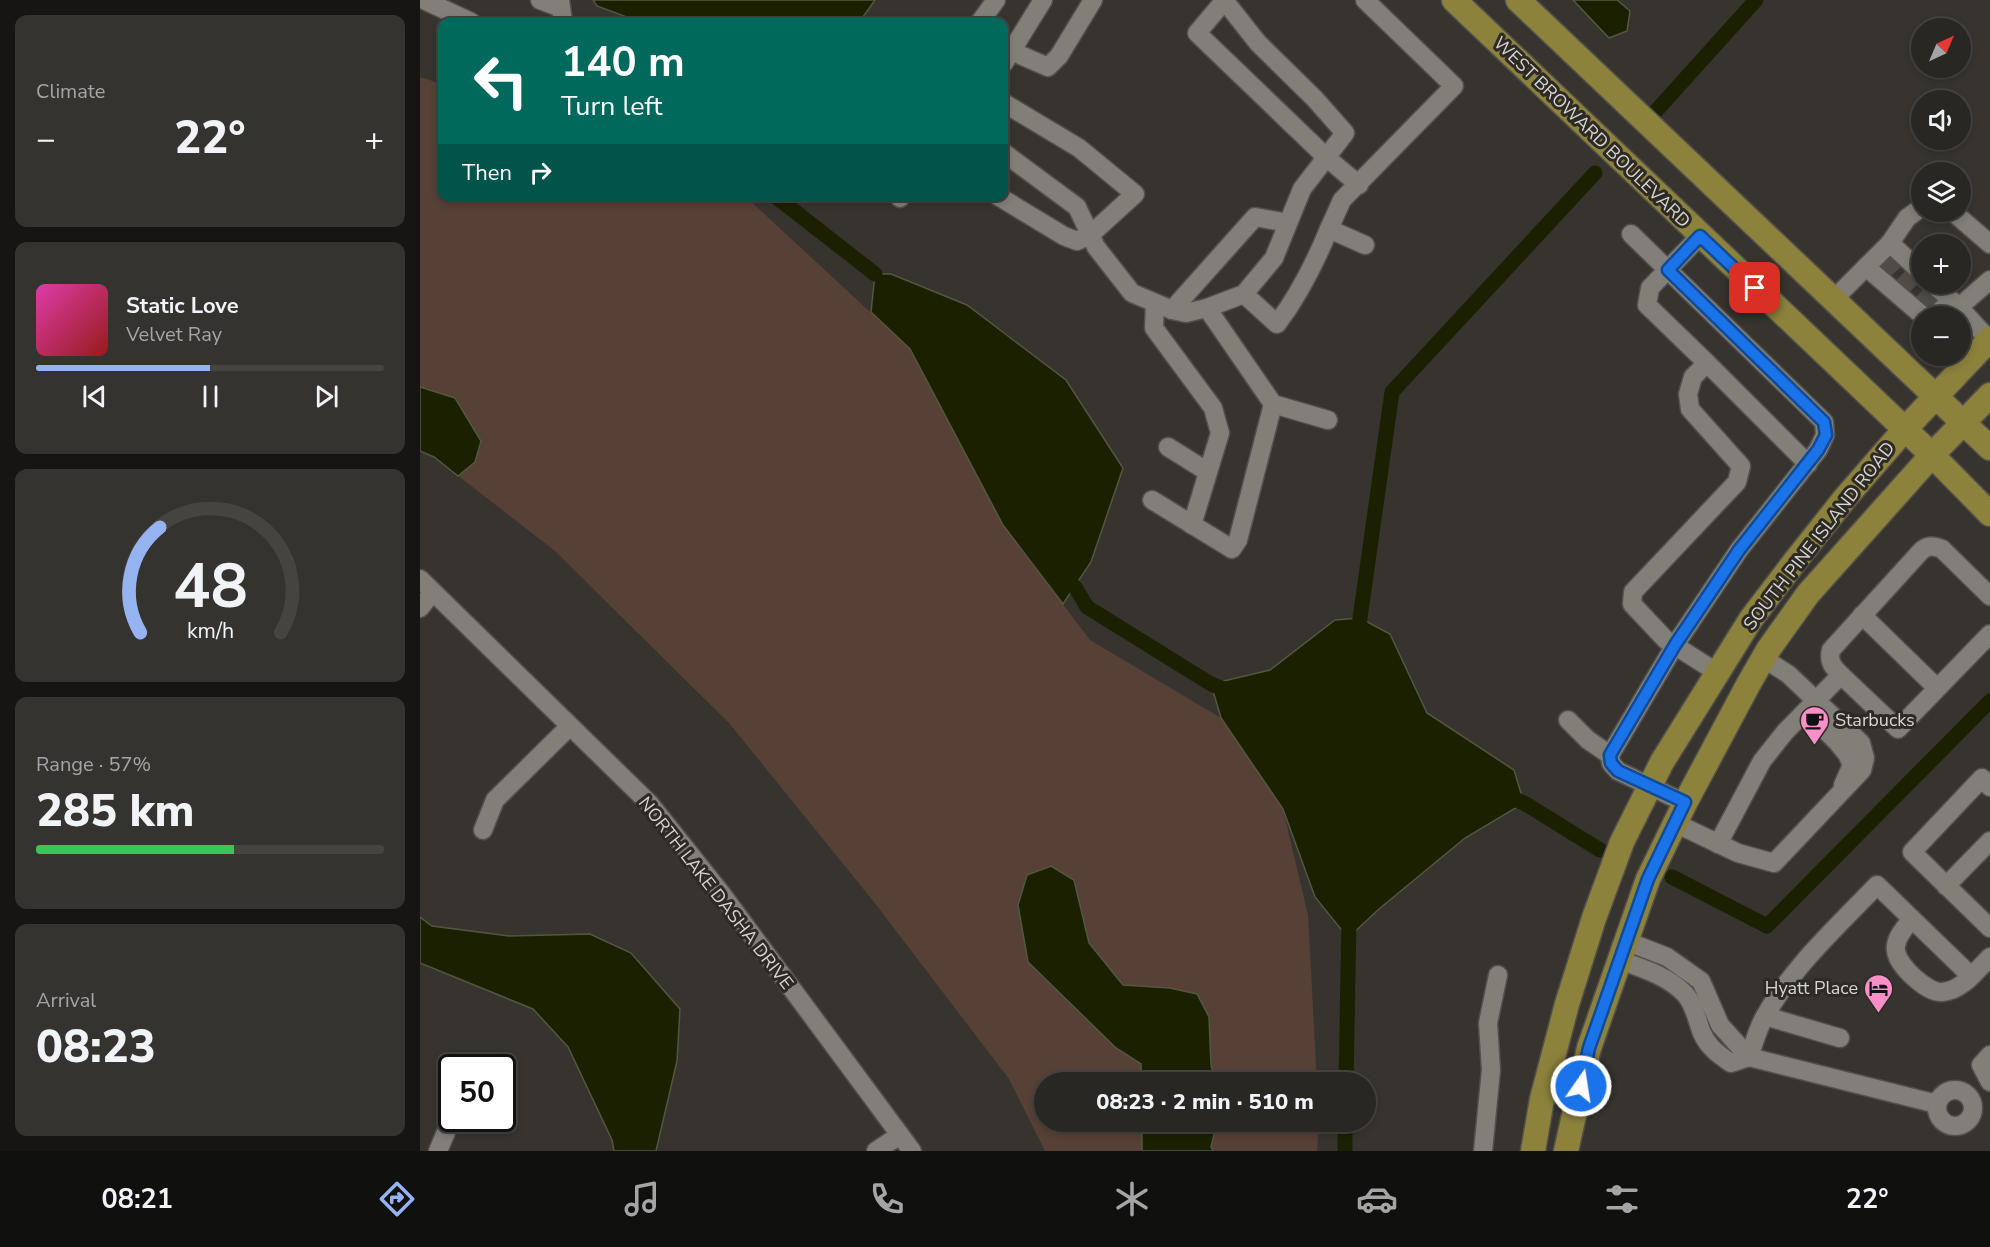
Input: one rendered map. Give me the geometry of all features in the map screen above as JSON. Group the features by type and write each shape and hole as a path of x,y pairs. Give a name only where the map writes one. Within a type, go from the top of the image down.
{"main road":[{"name":"WEST BROWARD BOULEVARD","path":"1454,0 1905,429 1990,514"},
{"path":"1518,0 1990,448"},
{"name":"SOUTH PINE ISLAND ROAD","path":"1533,1151 1542,1099 1593,918 1622,842 1662,762 1751,619 1846,497 1905,429 1990,339"},
{"name":"SOUTH PINE ISLAND ROAD","path":"1566,1151 1589,1048 1648,879 1680,813 1763,658 1808,594 1932,455 1990,396"}],"street":[{"path":"424,0 462,18"},
{"path":"540,0 561,10"},
{"path":"983,18 996,0"},
{"path":"1008,57 1048,67 1059,56 1093,0"},
{"path":"1008,156 1077,207 1096,247 1132,293 1163,306 1186,312 1207,308 1244,294 1274,258 1302,189 1326,157 1345,133 1315,99 1258,42 1224,0 1197,33 1326,157 1359,185"},
{"path":"1244,294 1277,324 1291,306 1314,265 1342,200 1454,86 1365,0"},
{"path":"1008,55 1039,1"},
{"path":"1006,201 1064,236 1077,241 1090,235 1135,194 1079,148 1008,105"},
{"path":"1833,300 1886,262 1907,218 1911,215"},
{"path":"1192,525 1220,433 1213,408 1154,328 1163,306 1255,217 1288,223"},
{"path":"1965,222 1990,244"},
{"path":"1329,229 1365,246"},
{"path":"1631,234 1824,422 1826,435 1818,450 1739,550 1675,645 1610,755 1611,763 1618,771 1650,786 1718,844 1738,853 1774,863 1862,770 1865,758 1861,743 1811,706 1788,674 1763,658"},
{"path":"1700,236 1650,288 1647,305 1808,464"},
{"path":"1886,262 1910,280 1928,302 1955,304 1990,280"},
{"path":"1886,262 1910,280"},
{"path":"1955,304 1990,339"},
{"path":"1207,308 1274,404 1328,420"},
{"path":"1707,363 1693,377 1688,394 1690,408 1741,466 1737,482 1633,592 1632,604 1666,640 1718,673"},
{"path":"1152,500 1232,549 1238,540 1274,404"},
{"path":"1168,447 1208,471"},
{"path":"1990,596 1942,549 1934,546 1926,547 1831,650 1829,657 1832,665 1841,675 1898,729 1990,634"},
{"name":"NORTH LAKE DASHA DRIVE","path":"420,579 650,804 721,893 912,1151"},
{"path":"420,608 432,593"},
{"path":"1862,615 1937,688"},
{"path":"1718,844 1762,761 1785,732 1841,675"},
{"path":"1568,720 1588,740 1610,755"},
{"path":"483,830 495,801 570,726"},
{"path":"1986,917 1946,886 1912,852 1982,778 1990,787"},
{"path":"1946,886 1990,840"},
{"path":"1749,1057 1765,1016 1793,974 1877,885 1971,976"},
{"path":"1912,919 1900,934 1896,951 1906,969 1923,985 1941,992 1954,989 1990,957"},
{"path":"1622,950 1652,972 1672,982 1687,996 1697,1016 1702,1034 1716,1053 1731,1063 1749,1057 1937,1104"},
{"path":"1483,1151 1491,1070 1488,1023 1498,975"},
{"path":"1765,1016 1840,1038"},
{"path":"1969,1097 1990,1081 1981,1065 1990,1055"},
{"path":"1951,1090 1961,1091 1969,1097 1973,1106 1971,1116 1964,1124 1954,1126 1944,1123 1937,1114 1937,1104 1942,1095 1951,1090"},
{"path":"438,1151 446,1132"},
{"path":"876,1151 900,1136"}],"shaded area":[{"path":"593,0 875,0 861,18 629,18 597,6"},
{"path":"1573,0 1617,0 1630,11 1627,31 1609,38"},
{"path":"420,77 438,83 438,201 750,201 910,349 1003,525 1090,640 1221,718 1283,809 1308,915 1316,1072 1034,1072 1034,1129 1009,1079 874,902 729,723 555,551 434,457 420,451"},
{"path":"875,274 891,274 967,305 1066,380 1123,468 1091,562 1063,604 1003,525 910,349 871,312"},
{"path":"420,387 455,398 481,441 475,462 458,476 434,457 420,451"},
{"path":"1360,618 1390,634 1427,713 1514,770 1524,803 1465,838 1379,909 1348,938 1315,897 1283,809 1221,718 1211,684 1270,670 1335,620"},
{"path":"1051,866 1074,880 1089,943 1123,985 1170,988 1197,994 1209,1017 1213,1072 1141,1072 1141,1064 1116,1048 1028,962 1018,905 1027,875"},
{"path":"420,917 432,926 509,936 590,934 631,953 680,1009 677,1061 656,1151 614,1151 612,1140 568,1047 533,1009 420,963"},
{"path":"1036,1132 1318,1132 1317,1151 1045,1151"},
{"path":"1142,1132 1215,1132 1211,1147 1213,1151 1142,1151"}],"waterway":[{"path":"1656,111 1756,0"},
{"path":"1359,636 1392,392 1595,173"},
{"path":"781,201 875,274"},
{"path":"1075,587 1087,607 1211,684 1229,691"},
{"path":"1672,877 1767,926 1990,701"},
{"path":"1507,796 1524,803 1600,850"},
{"path":"1346,1072 1349,918"},
{"path":"1345,1132 1345,1151"}],"tunnel":[{"path":"1884,270 1895,260"},
{"path":"1902,287 1911,278"},
{"path":"1921,305 1931,294"}],"place":[{"name":"Starbucks","path":"1814,746"},
{"name":"Hyatt Place","path":"1879,1014"}],"route":[{"path":"1581,1086 1589,1048 1648,879 1685,802 1618,771 1611,763 1610,755 1675,645 1739,550 1818,450 1826,435 1824,422 1668,270 1700,236 1755,288"}]}
